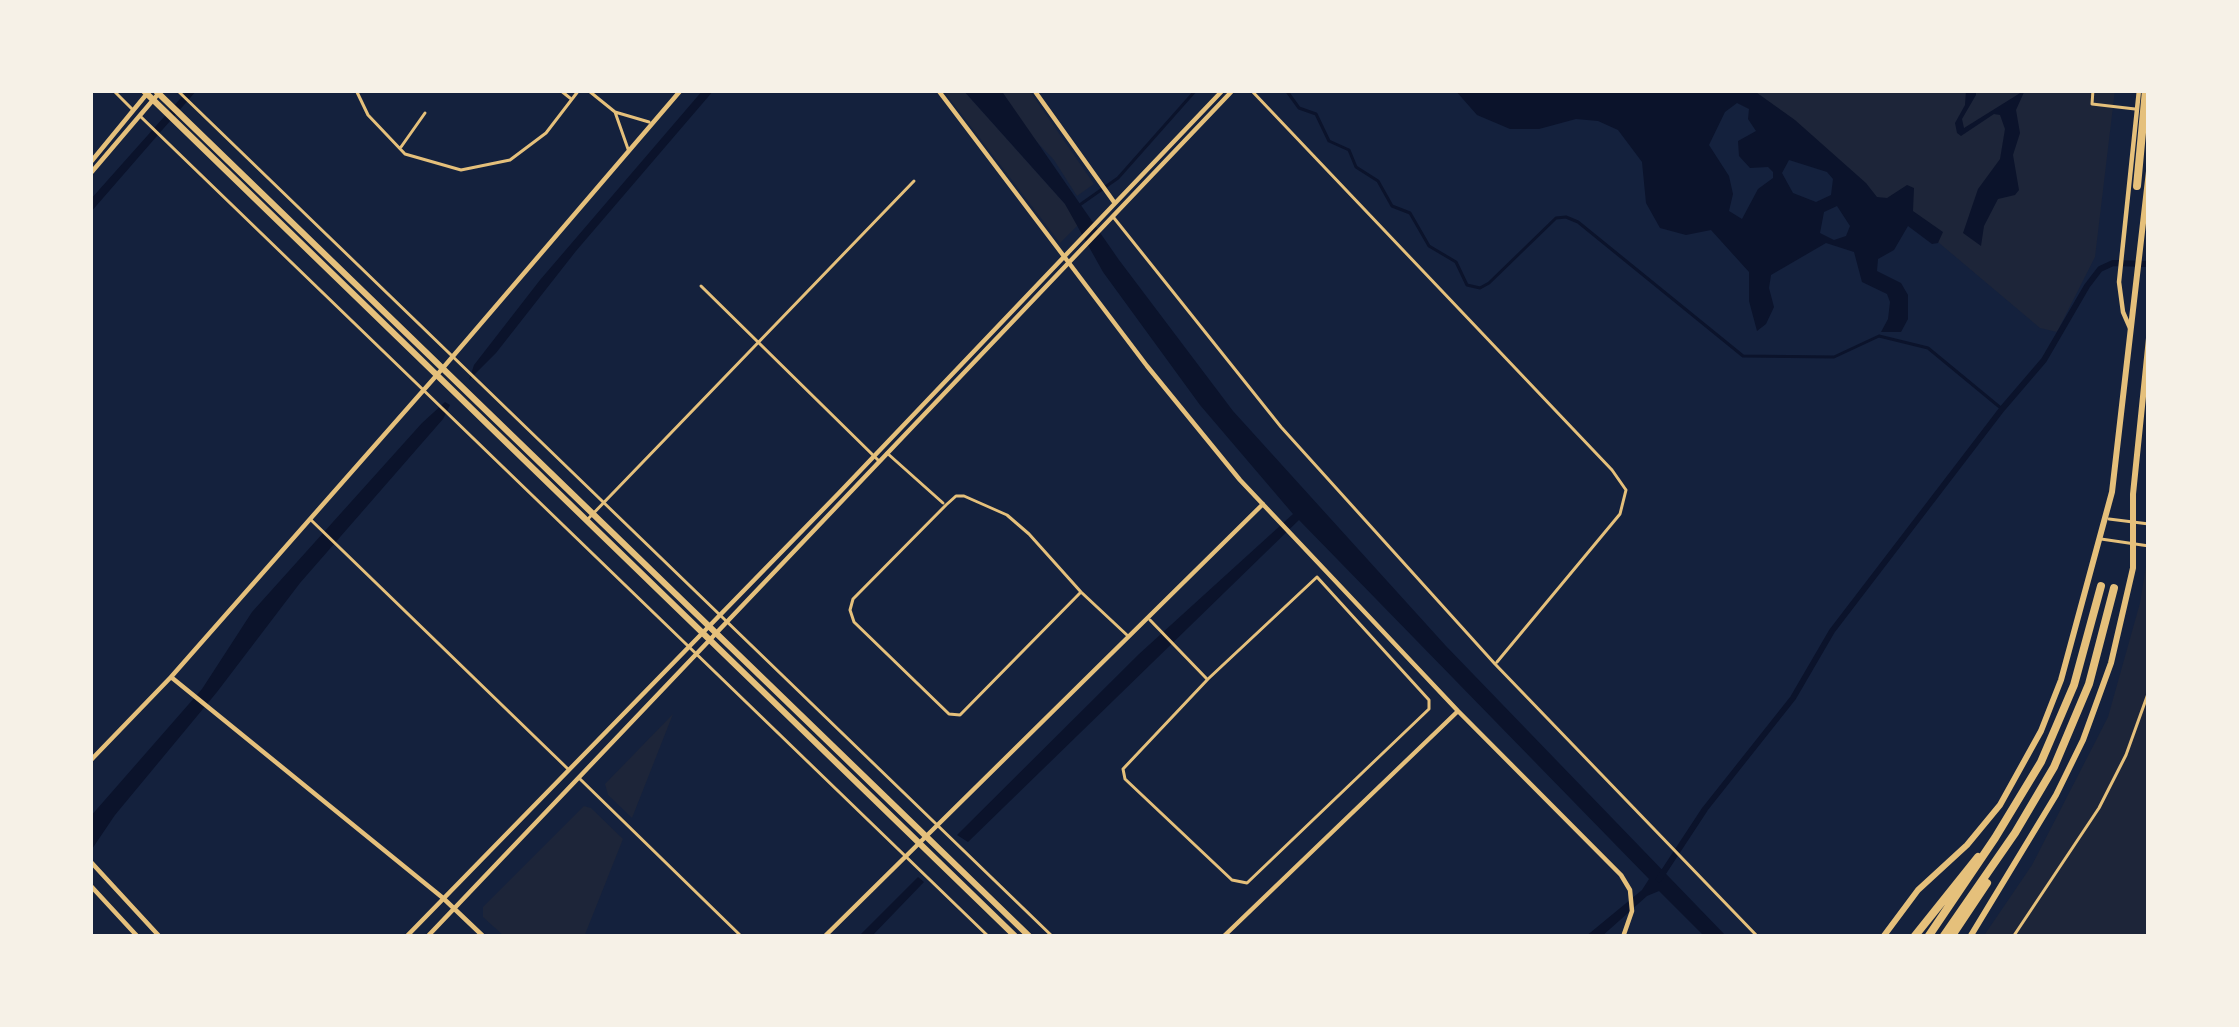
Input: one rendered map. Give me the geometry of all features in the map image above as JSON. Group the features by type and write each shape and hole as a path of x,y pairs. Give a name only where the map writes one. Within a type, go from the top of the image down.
{"highway":[{"path":"2137,186 2142,90"},
{"path":"1928,937 1995,838 2059,724 2101,586"},
{"path":"1947,937 2015,833 2072,731 2090,684 2114,588"},
{"path":"1913,937 1995,838"}],"main road":[{"path":"153,92 584,522 700,633 714,638 1030,937"},
{"path":"177,117 708,626 714,638 918,844 1016,937"},
{"path":"1882,937 1918,890 1983,828 2020,771 2061,680 2105,518 2149,171"},
{"path":"1970,937 2056,795 2083,740 2123,620 2133,568 2148,345"}],"street":[{"path":"113,90 989,937"},
{"path":"177,90 1053,937"},
{"path":"356,90 368,115 405,154 461,170 510,160 546,133 579,90 590,91 615,112 652,123"},
{"path":"560,90 572,99"},
{"path":"90,760 171,677 681,90"},
{"path":"938,90 1068,264 1263,504 1621,875 1630,890 1632,911 1623,937"},
{"path":"1034,90 1114,202"},
{"path":"428,937 714,638 882,448 1223,90"},
{"path":"406,937 700,633 877,459 888,454 1233,90"},
{"path":"1251,90 1596,452 1626,490 1620,514 1495,664"},
{"path":"2093,90 2092,104 2137,110"},
{"path":"2132,333 2119,282 2142,90"},
{"path":"90,174 153,92"},
{"path":"615,112 628,151"},
{"path":"90,163 137,113"},
{"path":"400,148 425,113"},
{"path":"584,522 914,181"},
{"path":"1113,216 1281,428 1495,664 1758,937"},
{"path":"700,286 877,459"},
{"path":"882,448 946,506"},
{"path":"1081,592 960,715 949,714 854,622 850,610 853,599 956,496 964,496 1007,515 1128,636"},
{"path":"824,937 1263,504"},
{"path":"309,518 568,769"},
{"path":"2105,518 2149,524"},
{"path":"2099,538 2149,546"},
{"path":"1317,578 1429,700 1429,709 1247,883 1232,880 1125,779 1124,769 1208,679 1317,578"},
{"path":"1147,617 1208,679"},
{"path":"171,677 443,898 484,937"},
{"path":"2013,937 2099,808 2149,691"},
{"path":"1222,937 1458,711"},
{"path":"2141,714 2149,717"},
{"path":"580,778 742,937"},
{"path":"90,861 160,937"},
{"path":"90,886 138,937"}],"shaded area":[{"path":"188,90 197,90 90,213 90,200"},
{"path":"703,90 714,90 469,380 474,365 540,280"},
{"path":"943,90 963,90 1065,204 1078,225 1060,243"},
{"path":"963,90 1001,90 1119,260 1233,411 1446,646 1727,937 1705,937 1659,891 1601,937 1585,937 1649,879 1299,520 968,842 957,835 1139,654 1293,514 1200,405 1103,272 1065,204"},
{"path":"988,90 1029,90 1094,184 1077,196 1054,160"},
{"path":"1455,90 1753,90 1795,120 1877,197 1887,198 1907,185 1914,188 1913,211 1943,232 1938,243 1932,244 1908,226 1894,250 1878,259 1877,271 1901,283 1908,295 1908,319 1901,332 1881,332 1890,302 1887,294 1862,282 1854,252 1826,243 1771,275 1774,307 1757,331 1749,301 1749,272 1711,230 1686,235 1660,228 1646,203 1642,162 1618,130 1598,121 1576,119 1539,129 1510,129 1477,115","holes":["1737,103 1749,109 1748,119 1756,131 1738,141 1739,156 1750,168 1768,167 1773,172 1742,219 1729,211 1733,194 1729,176 1709,145 1725,112","1789,160 1827,172 1833,179 1831,195 1816,202 1793,193 1782,173","1837,206 1850,226 1846,236 1834,240 1820,233 1824,212"]},
{"path":"1738,90 2115,90 2095,257 2057,332 2040,328 1913,221 1851,185"},
{"path":"1966,90 1976,90 1976,95 1962,119 1964,128 2025,90 2016,110 2020,133 2013,155 2019,190 1998,199 1984,226 1981,246 1963,233 1978,189 2000,159 2005,129 2000,115 1994,114 1961,136 1957,133 1955,123 1965,105"},
{"path":"445,402 450,405 443,419 300,583 90,852 90,817 202,689 252,612"},
{"path":"2149,548 2149,937 1983,937 2032,865 2108,717 2140,603"},
{"path":"673,714 632,818 608,795 605,784"},
{"path":"584,806 623,839 584,937 505,937 483,917 483,907"},
{"path":"918,877 924,882 871,937 858,937"}],"waterway":[{"path":"1081,204 1118,178 1196,90"},
{"path":"1286,90 1299,108 1316,114 1329,141 1349,150 1356,167 1378,181 1392,206 1410,213 1429,246 1456,262 1467,285 1480,288 1489,283 1556,218 1566,217 1743,356 1834,357 1879,336 1928,348 2002,409"},
{"path":"1659,879 1705,809 1793,698 1832,631 2044,360 2100,269 2113,263 2149,264"}]}
